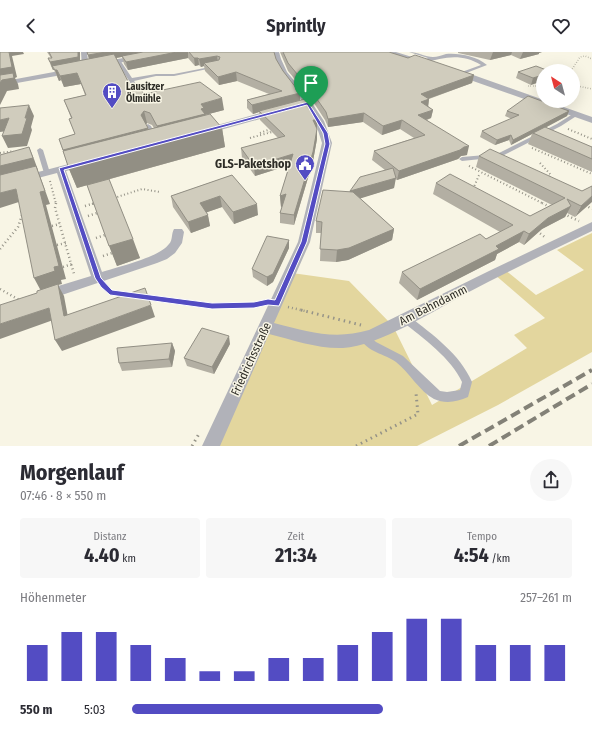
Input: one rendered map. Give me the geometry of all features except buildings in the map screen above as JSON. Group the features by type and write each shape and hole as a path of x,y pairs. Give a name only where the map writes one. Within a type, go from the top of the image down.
{"street":[{"path":"84,52 86,68"},
{"path":"0,84 166,52"},
{"name":"Friedrichsstraße","path":"211,446 304,242 328,144 323,129 303,105 279,66 276,52"},
{"path":"388,52 440,67"},
{"path":"452,70 592,120"},
{"path":"199,133 288,109"},
{"path":"0,185 48,175 61,169 97,160"},
{"path":"61,169 98,278"},
{"name":"Am Bahndamm","path":"265,327 309,338 344,342 365,332 377,334 493,274 591,226"},
{"path":"24,303 168,253 174,248 178,239 178,232"}],"lane":[{"path":"411,52 432,58"},
{"path":"424,62 432,58 447,55 475,59 484,65 461,74"},
{"path":"118,61 141,95"},
{"path":"131,80 156,75 174,75 218,66"},
{"path":"462,159 498,156 559,125 576,114"},
{"path":"148,126 158,144"},
{"path":"40,150 48,175"},
{"path":"365,332 368,342 386,353 398,358 436,395 449,397 464,394 467,383 462,372 441,349 406,319"}],"path":[{"path":"576,64 580,57 585,56 592,59"},
{"path":"580,86 592,89"},
{"path":"559,125 592,138"},
{"path":"250,138 271,132 268,130 260,132"},
{"path":"522,144 592,174"},
{"path":"0,153 14,151"},
{"path":"462,159 473,169 555,210"},
{"path":"540,163 550,175 544,184"},
{"path":"471,194 480,172"},
{"path":"48,175 56,201 55,208 78,285"},
{"path":"112,198 142,190 160,192"},
{"path":"75,208 97,202"},
{"path":"580,202 592,209"},
{"path":"0,249 18,227 23,209"},
{"path":"562,213 591,226"},
{"path":"52,226 60,224"},
{"path":"536,231 549,240 542,244"},
{"path":"57,245 66,243"},
{"path":"63,267 72,264"},
{"path":"98,278 110,292 135,295"},
{"path":"0,289 24,303"},
{"path":"142,296 212,306 254,305 268,302 365,332"},
{"path":"356,446 402,424 418,414 414,372"},
{"path":"192,446 203,425"}],"shaded area":[{"path":"592,233 592,352 498,405 417,446 212,446 266,328 344,341 266,327 292,273 349,281 393,326 432,405 527,348 514,335 545,318 494,274 504,269 536,295 584,270 557,250"}],"railway":[{"path":"459,446 592,370"},
{"path":"489,446 592,384"}],"place":[{"name":"Lausitzer Ölmühle","path":"112,109"},
{"name":"GLS-Paketshop","path":"305,181"}],"route":[{"path":"308,103 311,107 325,133 328,144 304,242 277,304 268,302 254,305 240,304 212,306 110,292 103,286 98,278 61,169 236,124 308,103"}]}
